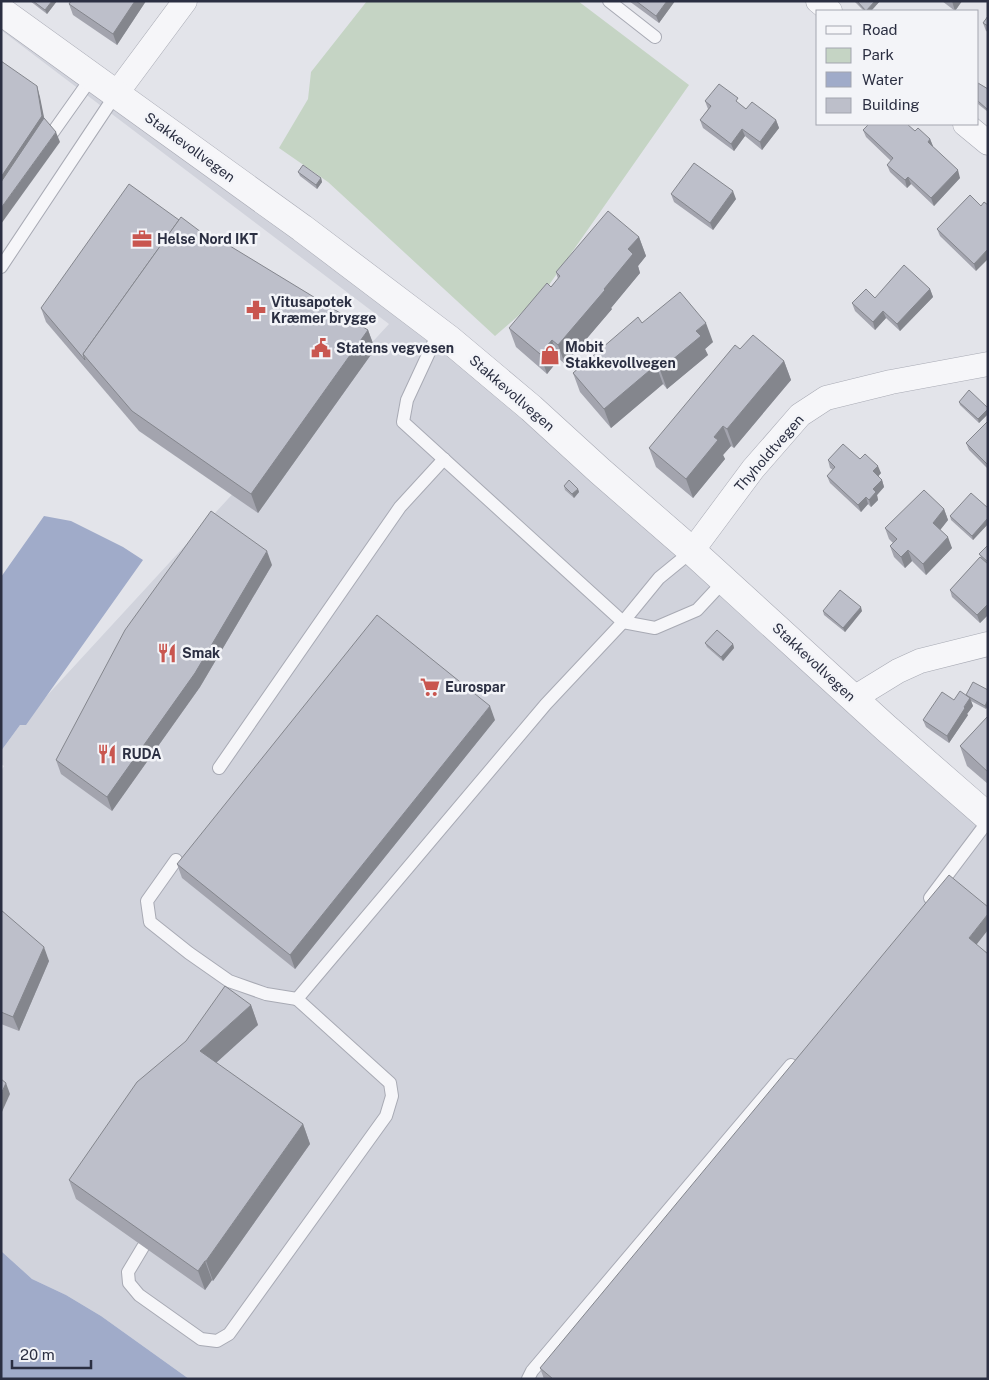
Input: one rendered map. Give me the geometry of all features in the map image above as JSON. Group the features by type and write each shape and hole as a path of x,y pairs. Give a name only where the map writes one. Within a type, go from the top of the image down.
{"street":[{"path":"116,94 185,1"},
{"path":"818,1 829,10"},
{"name":"Stakkevollvegen","path":"1,11 302,228 439,331 531,408 988,817"},
{"path":"966,125 988,143"},
{"name":"Thyholdtvegen","path":"692,551 753,469 800,415 826,398 891,382 988,364"},
{"path":"854,698 898,671 920,661 988,644"}],"lane":[{"path":"609,1 655,37"},
{"path":"41,150 92,77"},
{"path":"1,267 116,94"},
{"path":"439,331 407,400 403,422 623,622 655,628 697,610 724,581"},
{"path":"219,768 400,507 444,459"},
{"path":"297,999 546,704 623,622 658,578 692,551"},
{"path":"922,907 988,821"},
{"path":"143,1247 128,1272 128,1283 139,1295 202,1339 217,1341 230,1334 386,1116 392,1096 390,1083 297,999 266,994 229,981 189,953 150,922 147,901 176,860"},
{"path":"528,1379 538,1363 802,1052"}],"shaded area":[{"path":"1,5 396,309 678,551 841,706 988,836 988,1379 189,1379 101,1316 66,1295 32,1279 1,1251 1,771 4,766 1,764 1,751 20,725 389,324 1,30"}],"green space":[{"path":"367,1 578,1 689,85 542,295 495,336 328,182 279,148 308,99 311,72"}],"water":[{"path":"44,516 71,521 123,547 143,560 26,725 20,725 1,751 1,577"},
{"path":"1,1251 32,1279 66,1295 101,1316 189,1379 1,1379"}],"building":[{"path":"33,1 52,1 45,10"},
{"path":"71,1 135,1 113,34 69,4"},
{"path":"636,1 667,1 656,16"},
{"path":"857,1 875,1 867,10"},
{"path":"988,16 988,26 983,23"},
{"path":"1,61 37,86 42,116 1,177"},
{"path":"719,84 738,98 736,101 746,109 752,102 776,120 760,142 742,129 731,144 700,120 711,106 705,101"},
{"path":"979,84 988,89 988,110 979,102"},
{"path":"44,118 56,132 1,208 1,182"},
{"path":"868,125 908,125 915,131 918,128 930,139 928,142 958,170 931,198 908,177 905,180 887,165 893,158 863,130"},
{"path":"694,163 733,191 710,223 671,194"},
{"path":"303,165 321,178 316,185 298,172"},
{"path":"129,184 179,220 83,354 85,360 41,308"},
{"path":"970,195 981,206 984,202 988,205 988,249 974,264 937,229"},
{"path":"608,211 639,237 628,249 633,254 558,345 552,340 540,354 509,328 547,283 551,287 560,276 556,272"},
{"path":"181,217 205,235 207,232 368,330 251,494 132,411 83,354"},
{"path":"904,265 930,289 897,324 883,311 873,322 852,303 866,289 875,298"},
{"path":"680,292 706,323 696,331 701,336 660,370 656,365 604,409 573,373 638,317 642,323"},
{"path":"753,335 784,361 727,429 723,426 714,437 718,440 686,479 649,448 735,345 740,349"},
{"path":"969,390 988,408 978,419 959,402"},
{"path":"988,421 988,465 966,443"},
{"path":"843,444 860,459 865,454 878,466 873,471 882,480 873,489 876,492 869,500 866,497 858,505 827,476 835,467 828,460"},
{"path":"569,480 578,489 572,494 564,486"},
{"path":"924,490 944,509 933,523 948,537 923,564 908,550 901,557 890,546 897,539 885,528"},
{"path":"971,493 988,508 988,518 972,536 950,516"},
{"path":"211,511 267,551 195,673 107,797 56,760 125,630"},
{"path":"988,545 988,562 979,554"},
{"path":"980,557 988,564 988,604 977,615 950,590"},
{"path":"840,590 861,607 843,628 823,611"},
{"path":"377,615 490,706 290,955 177,864"},
{"path":"717,630 733,644 721,657 705,643"},
{"path":"973,682 988,690 988,700 985,706 966,695"},
{"path":"960,691 970,698 947,736 923,720 942,692 954,700"},
{"path":"988,716 988,772 960,746"},
{"path":"949,875 988,907 988,914 969,938 988,954 988,1379 553,1379 540,1368"},
{"path":"1,910 44,947 13,1017 1,1012"},
{"path":"225,986 251,1005 200,1051 303,1124 198,1271 69,1180 137,1082 186,1041"},
{"path":"1,1079 6,1083 1,1094"}],"place":[{"name":"Helse Nord IKT","path":"142,239"},
{"name":"Vitusapotek Kræmer brygge","path":"256,310"},
{"name":"Statens vegvesen","path":"321,348"},
{"name":"Mobit Stakkevollvegen","path":"550,355"},
{"name":"Smak","path":"167,653"},
{"name":"Eurospar","path":"430,687"},
{"name":"RUDA","path":"107,754"}]}
